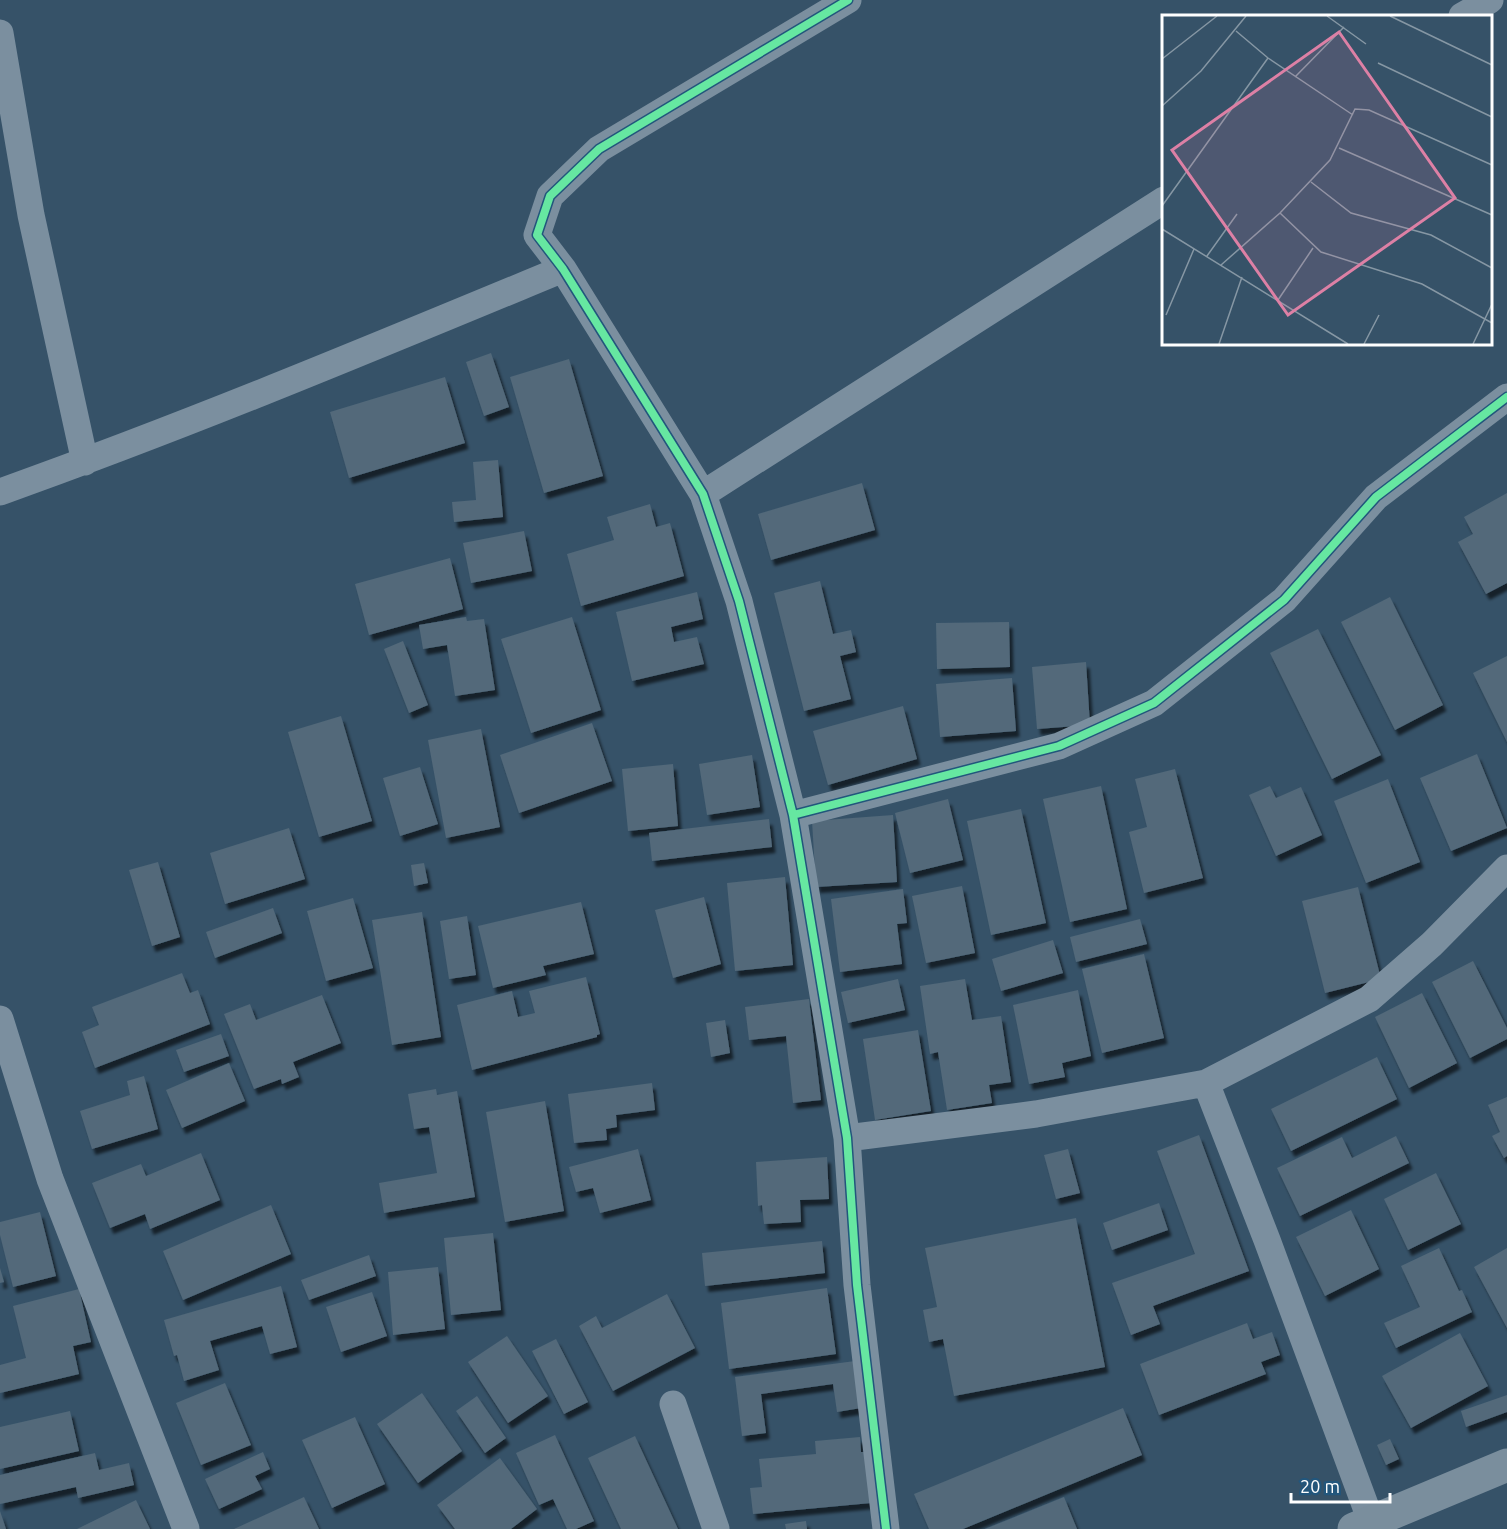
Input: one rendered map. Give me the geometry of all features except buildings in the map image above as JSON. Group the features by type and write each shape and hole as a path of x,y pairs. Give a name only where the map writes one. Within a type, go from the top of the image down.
{"main road":[{"path":"1362,1525 1507,1465"}],"street":[{"path":"848,0 599,149 550,196 537,235 564,269 703,494 739,602 793,815 847,1138 857,1285 886,1529"},
{"path":"1464,15 1490,0"},
{"path":"0,33 31,214 85,462"},
{"path":"703,494 1162,201"},
{"path":"0,492 253,397 564,269"},
{"path":"793,815 1059,746 1154,703 1284,600 1376,497 1507,397"},
{"path":"847,1138 1036,1114 1206,1083 1370,999 1432,944 1507,868"},
{"path":"0,1019 50,1179 186,1529"},
{"path":"1206,1083 1268,1240 1362,1525"},
{"path":"673,1404 717,1529"}],"cycle path":[{"path":"848,0 599,149 550,196 537,235 563,269 703,494 739,601 793,815 847,1138 857,1285 886,1529"},
{"path":"793,815 1059,746 1154,703 1284,600 1376,497 1507,397"}]}
